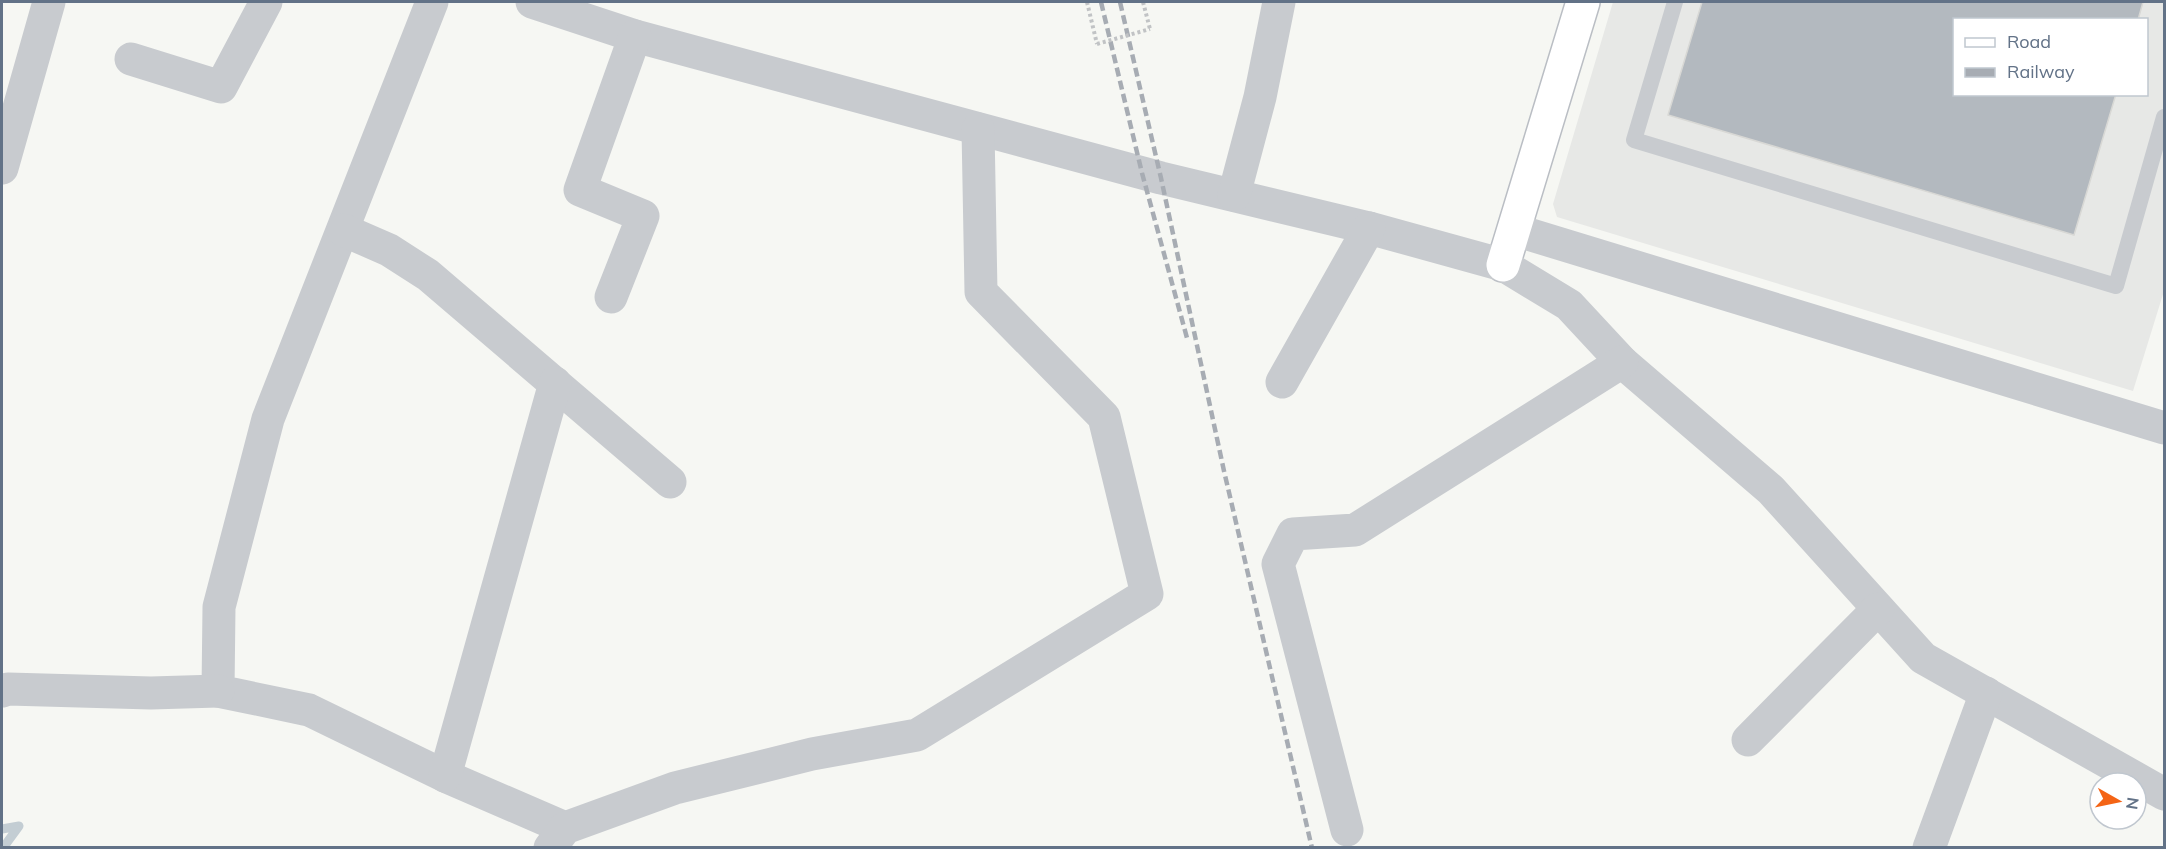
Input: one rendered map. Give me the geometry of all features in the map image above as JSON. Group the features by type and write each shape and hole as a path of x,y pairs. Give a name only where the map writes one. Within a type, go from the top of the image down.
{"street":[{"path":"2,168 49,2"},
{"path":"131,59 221,87 266,2"},
{"path":"218,691 219,607 268,419 432,2"},
{"path":"532,2 635,36 978,129 1161,178 1369,228 1503,265 1569,305 1622,362 1771,490 1923,658 2164,794"},
{"path":"1234,195 1260,97 1279,2"},
{"path":"1503,265 1583,2"},
{"path":"611,297 643,216 580,190 635,36"},
{"path":"2,691 8,689 151,693 218,691 309,710 445,776 557,838 675,788 812,754 917,735 1147,594 1104,417 981,292 978,129"},
{"path":"1282,382 1369,228"},
{"path":"343,230 389,250 428,274 670,482"},
{"path":"1515,230 2164,428"},
{"path":"1347,830 1278,564 1293,534 1355,530 1622,362"},
{"path":"445,776 555,383"},
{"path":"1748,740 1878,609"},
{"path":"1929,848 1986,693"}],"lane":[{"path":"1675,2 1634,140 2116,286 2164,122"}],"path":[{"path":"1087,2 1097,44 1150,29 1143,2"}],"shaded area":[{"path":"1613,2 2164,2 2164,291 2133,391 1557,217 1553,204"}],"building":[{"path":"1702,2 2143,2 2139,18 1953,18 1953,96 2115,96 2074,235 1668,115"}],"waterway":[{"path":"2,829 19,826 3,848"}],"railway":[{"path":"1101,2 1142,173 1187,338"},
{"path":"1120,2 1161,178 1224,471 1312,848"}]}
